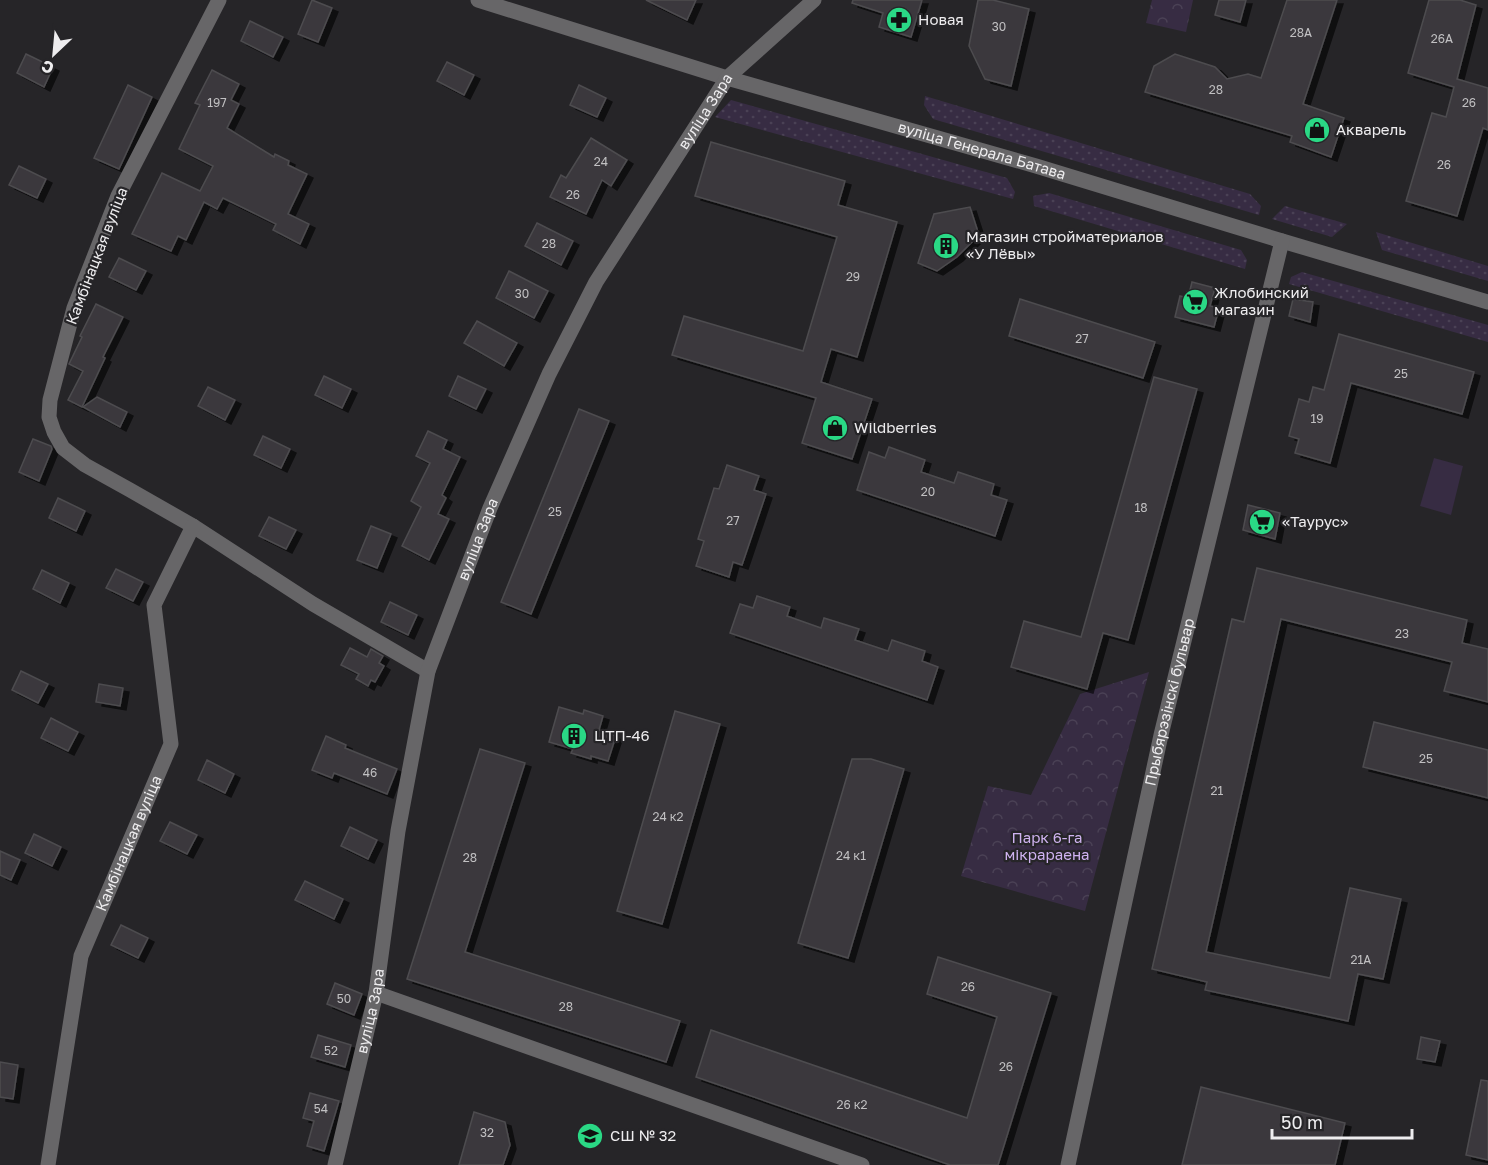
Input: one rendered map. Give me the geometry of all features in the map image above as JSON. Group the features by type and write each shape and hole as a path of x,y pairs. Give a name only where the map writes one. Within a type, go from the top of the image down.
{"street":[{"name":"Камбінацкая вуліца","path":"219,0 118,196 74,308 50,400 49,417 63,448 85,465 194,526 313,604 429,671"},
{"name":"вуліца Генерала Батава","path":"478,0 727,78 1025,162 1282,242 1488,302"},
{"name":"вуліца Зара","path":"335,1165 376,993 398,831 429,671 490,508 549,374 596,282 727,78 814,0"},
{"name":"Прыбярэзінскі бульвар","path":"1068,1165 1161,735 1282,242"},
{"name":"Камбінацкая вуліца","path":"48,1165 81,956 171,744 154,605 194,526"},
{"path":"376,993 862,1165"}],"green space":[{"path":"1152,0 1193,0 1186,32 1146,23"},
{"path":"925,96 1250,194 1261,206 1259,215 933,119 924,105"},
{"path":"731,100 1007,178 1015,192 1013,199 715,117"},
{"path":"1049,193 1241,250 1247,260 1245,269 1034,206 1033,196"},
{"path":"1285,206 1347,224 1332,237 1272,219"},
{"path":"1376,232 1488,266 1488,281 1382,250"},
{"path":"1302,272 1488,325 1488,342 1289,284 1291,277"},
{"path":"1434,458 1463,466 1451,515 1420,506"},
{"name":"Парк 6-га мікрараена","path":"1149,672 1085,911 961,876 988,786 1031,795 1080,694"}],"building":[{"path":"312,0 332,8 318,42 298,34"},
{"path":"646,0 696,0 687,20"},
{"name":"Новая","path":"853,0 922,0 911,37 879,27 883,13 852,3"},
{"path":"978,0 993,0 1029,9 1011,86 985,79 969,46"},
{"path":"1219,0 1246,0 1240,22 1215,15"},
{"path":"1287,0 1337,0 1303,104 1344,118 1331,157 1290,142 1292,136 1145,92 1154,66 1175,54 1215,67 1227,79 1248,74 1261,78"},
{"path":"1429,0 1460,0 1476,5 1457,79 1488,88 1488,130 1483,128 1457,216 1406,201 1432,113 1446,117 1454,87 1408,73"},
{"path":"250,21 283,37 273,57 241,41"},
{"path":"26,54 53,67 44,87 17,73"},
{"path":"447,62 474,75 464,95 437,81"},
{"path":"212,70 239,84 231,100 239,104 227,128 274,157 275,154 289,161 288,165 307,174 288,214 309,224 300,244 273,230 276,224 223,198 217,209 204,202 186,240 178,236 171,251 132,234 162,173 200,191 213,166 179,149 200,105 195,103"},
{"path":"128,85 152,97 119,169 94,158"},
{"path":"579,85 606,98 597,117 570,105"},
{"path":"591,138 627,160 611,186 602,180 586,214 550,197 561,175 566,178"},
{"path":"711,142 845,181 838,205 897,222 857,357 831,349 821,382 872,399 852,459 802,443 816,398 672,355 684,316 803,351 837,237 695,196"},
{"path":"19,166 46,179 37,198 9,185"},
{"name":"Магазин стройматериалов «У Лёвы»","path":"970,207 979,235 957,257 937,271 918,263 934,214"},
{"path":"537,223 573,241 561,265 525,246"},
{"path":"119,258 146,271 136,290 109,277"},
{"path":"509,271 548,291 534,318 496,298"},
{"name":"Жлобинский магазин","path":"1192,282 1215,288 1210,306 1219,308 1214,327 1175,317 1180,296 1188,298"},
{"path":"1020,299 1155,342 1143,378 1009,336"},
{"path":"1293,299 1313,302 1310,322 1289,316"},
{"path":"96,304 123,317 82,407 68,400 83,371 69,364"},
{"path":"477,321 517,343 504,366 464,343"},
{"path":"1339,334 1474,372 1462,414 1351,383 1330,463 1295,453 1299,439 1289,436 1299,399 1309,402 1313,387 1324,390"},
{"path":"324,376 351,389 342,408 315,395"},
{"path":"458,376 486,389 476,409 449,396"},
{"path":"1154,377 1197,389 1128,640 1103,633 1087,689 1011,667 1024,621 1081,637"},
{"path":"208,387 235,400 225,420 198,406"},
{"path":"97,397 127,412 120,427 83,407"},
{"path":"579,409 609,421 531,614 501,602"},
{"path":"428,431 447,440 443,449 460,457 442,495 446,498 438,514 449,519 429,560 402,546 421,507 411,501 430,463 416,456"},
{"path":"263,436 290,449 281,468 254,455"},
{"path":"33,439 51,446 52,449 39,481 19,472"},
{"path":"889,447 925,460 921,472 954,483 958,472 994,484 991,495 1007,500 995,536 857,490 869,452 885,458"},
{"path":"727,465 759,476 754,490 766,494 742,565 733,562 729,577 696,566 704,541 698,539 714,488 719,489"},
{"path":"58,498 85,511 76,531 49,518"},
{"name":"«Таурус»","path":"1248,505 1280,513 1275,539 1243,530"},
{"path":"269,517 296,530 286,549 259,536"},
{"path":"371,526 391,534 377,568 357,560"},
{"path":"1257,568 1467,620 1462,643 1488,649 1488,702 1444,691 1452,662 1281,619 1206,952 1330,978 1350,888 1401,899 1383,979 1358,974 1348,1021 1205,990 1207,982 1152,969 1232,619 1244,622"},
{"path":"116,569 143,582 133,601 106,588"},
{"path":"42,570 69,583 60,603 33,589"},
{"path":"757,596 790,607 787,616 821,628 824,618 859,629 855,640 888,651 892,640 925,651 922,661 938,667 927,700 730,633 740,604 753,608"},
{"path":"390,602 417,615 408,635 381,622"},
{"path":"350,648 367,657 371,649 383,656 379,663 384,666 375,682 371,680 368,686 356,679 359,674 341,665"},
{"path":"21,671 48,684 38,703 12,690"},
{"path":"99,684 123,688 120,706 96,702"},
{"name":"ЦТП-46","path":"559,707 583,714 584,710 603,716 599,730 616,736 608,761 571,753 573,749 549,742"},
{"path":"675,711 720,724 662,924 617,911"},
{"path":"51,718 78,732 68,751 41,738"},
{"path":"1374,722 1488,750 1488,798 1363,767"},
{"path":"326,736 346,745 345,748 397,769 387,794 334,773 332,778 312,770"},
{"path":"480,749 525,763 465,952 680,1021 666,1062 407,979"},
{"path":"852,759 871,759 904,769 848,958 798,943"},
{"path":"207,760 234,774 225,793 198,780"},
{"path":"170,822 197,835 187,854 160,841"},
{"path":"350,827 377,840 368,859 341,846"},
{"path":"34,834 61,847 52,866 25,853"},
{"path":"0,851 20,860 11,880 0,875"},
{"path":"305,881 343,899 334,919 295,900"},
{"path":"121,925 148,938 138,958 111,945"},
{"path":"938,957 1051,993 998,1165 950,1165 696,1077 711,1030 967,1118 997,1017 927,994"},
{"path":"335,983 362,994 354,1015 327,1004"},
{"path":"318,1035 351,1045 345,1067 311,1057"},
{"path":"1421,1037 1440,1041 1435,1062 1417,1059"},
{"path":"0,1062 18,1065 13,1099 0,1097"},
{"path":"1481,1080 1488,1081 1488,1160 1466,1155"},
{"path":"1201,1087 1345,1123 1335,1165 1182,1165"},
{"path":"310,1093 339,1101 324,1151 307,1146 314,1121 303,1118"},
{"path":"474,1112 505,1122 510,1145 503,1165 459,1165"}],"place":[{"name":"Новая","path":"899,20"},
{"name":"Акварель","path":"1317,130"},
{"name":"Магазин стройматериалов «У Лёвы»","path":"946,246"},
{"name":"Жлобинский магазин","path":"1195,302"},
{"name":"Wildberries","path":"835,428"},
{"name":"«Таурус»","path":"1262,522"},
{"name":"ЦТП-46","path":"574,736"},
{"name":"СШ № 32","path":"590,1136"}]}
